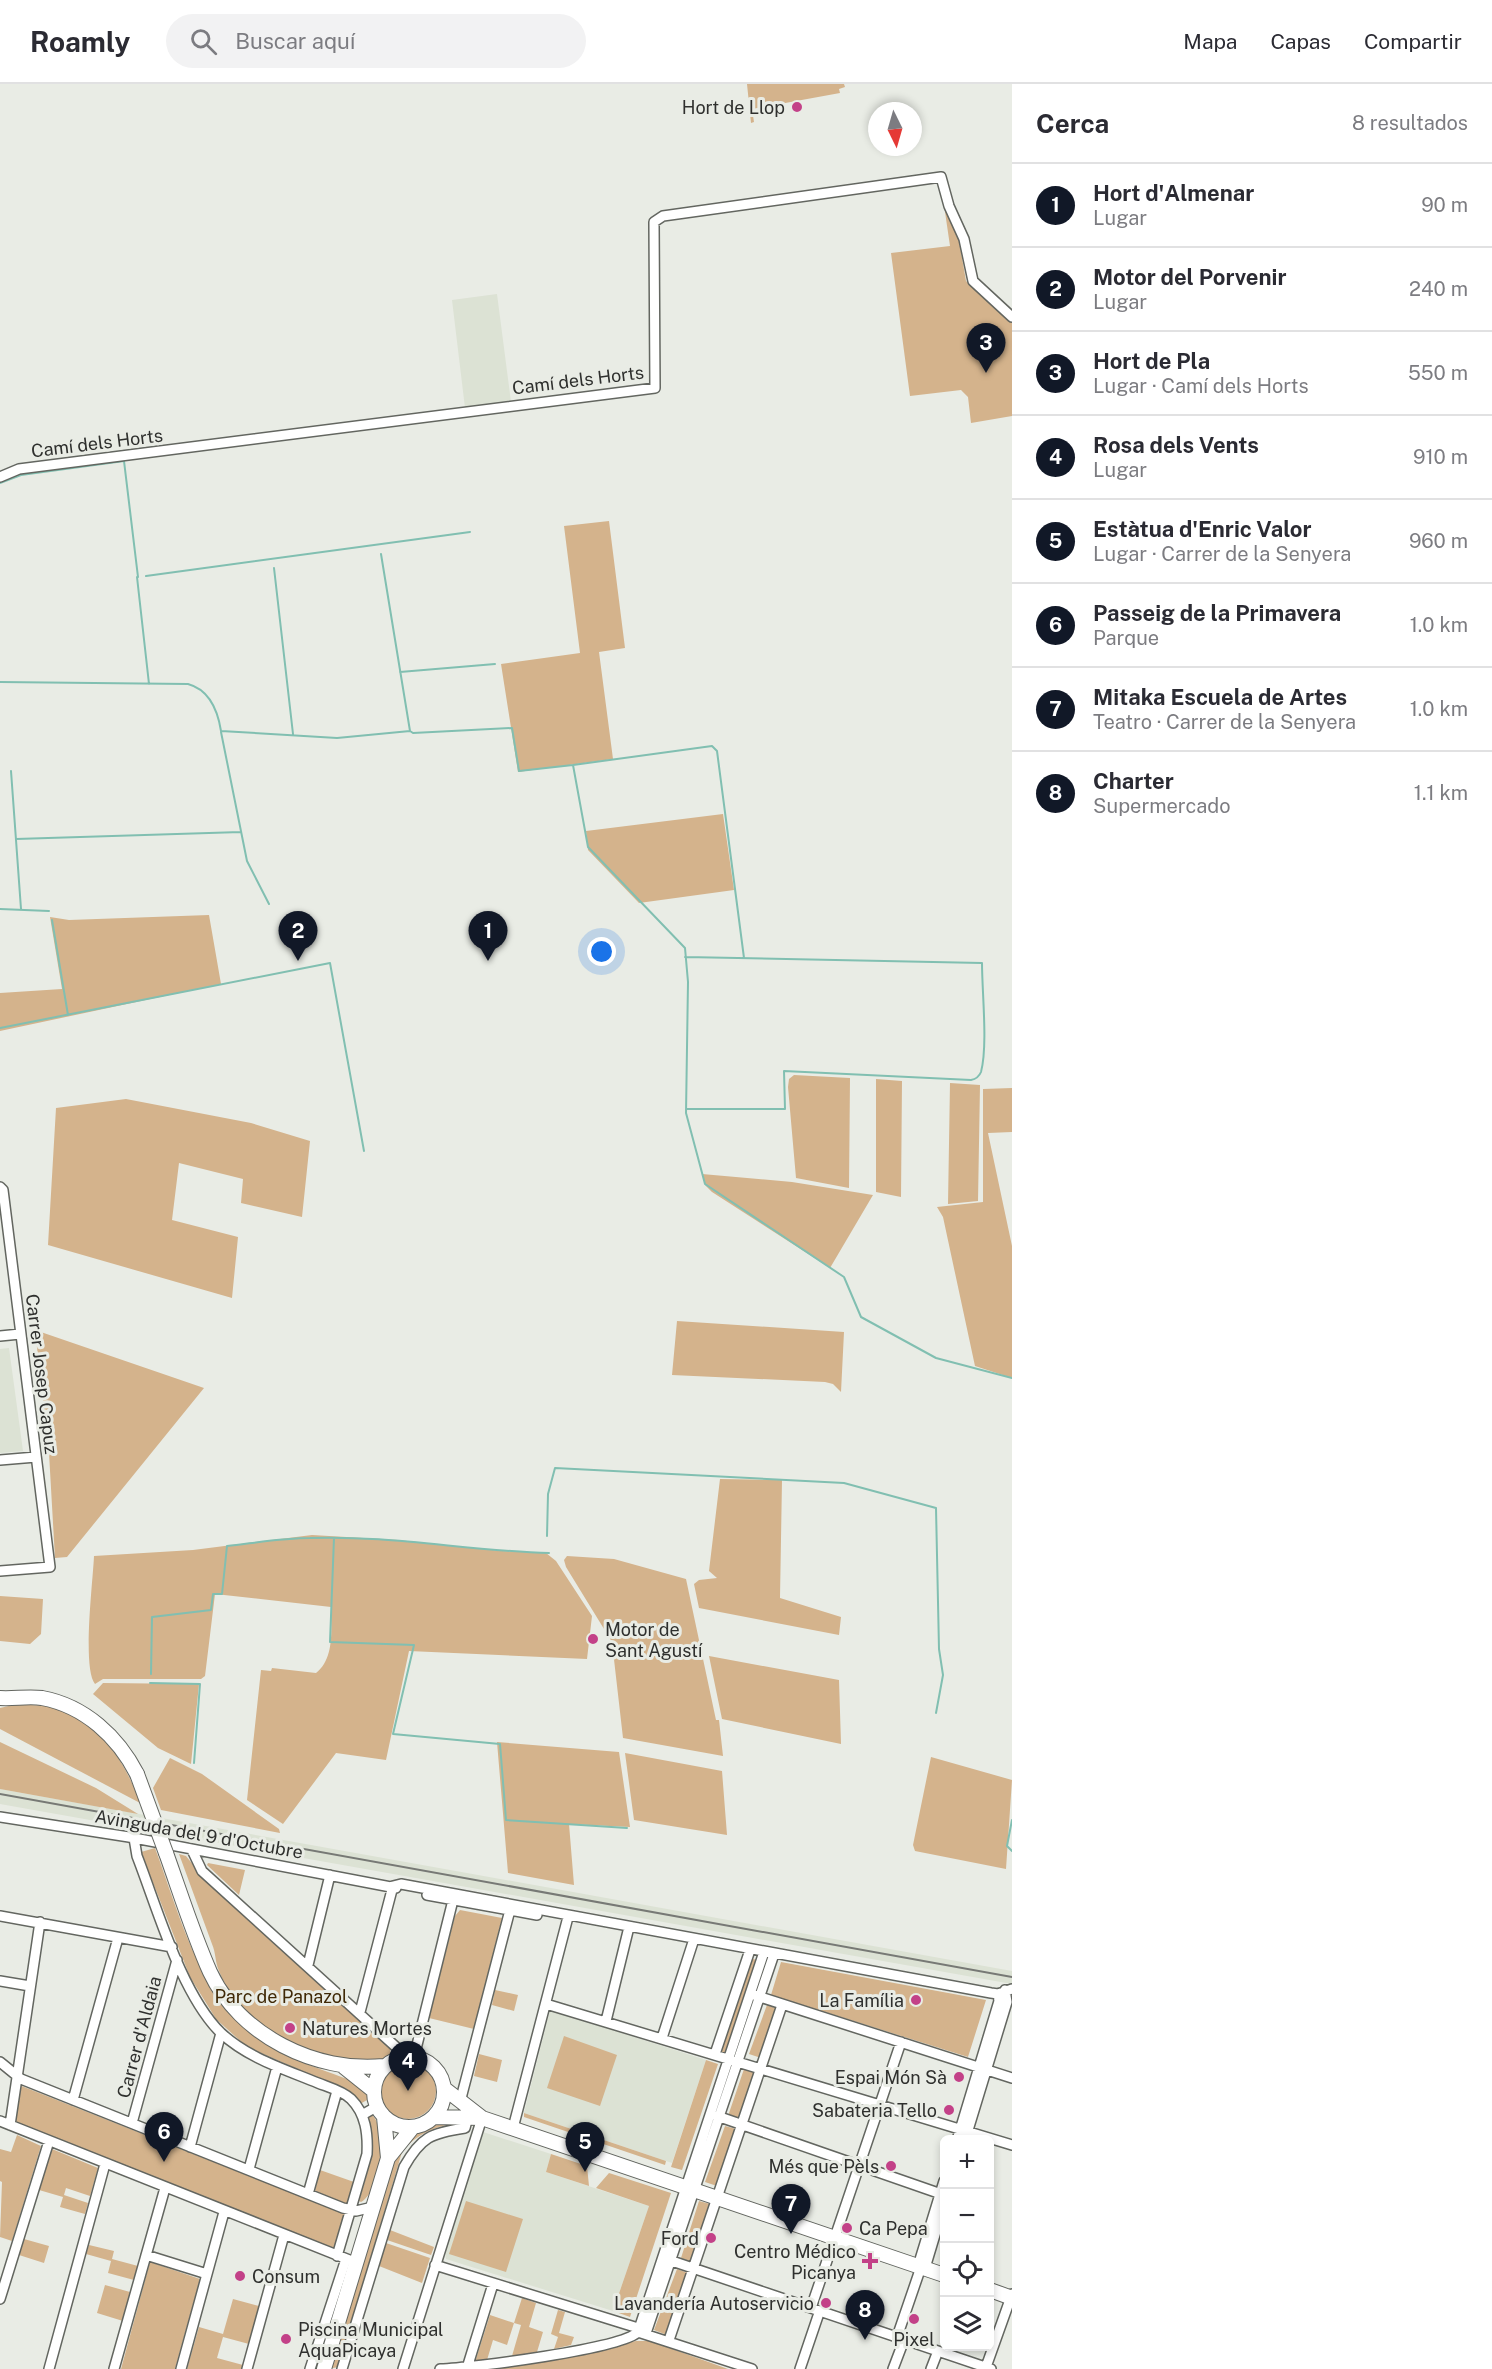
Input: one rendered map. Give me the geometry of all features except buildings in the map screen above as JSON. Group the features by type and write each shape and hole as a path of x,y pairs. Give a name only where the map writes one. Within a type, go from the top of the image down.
{"street":[{"name":"Camí dels Horts","path":"0,477 19,469 655,388 654,222 663,216 941,177 949,206 964,239 973,281 1012,317"},
{"name":"Carrer Josep Capuz","path":"0,1187 12,1260 50,1567 0,1571"},
{"path":"0,1261 12,1260"},
{"path":"0,1336 20,1334"},
{"path":"0,1460 36,1457"},
{"path":"2,1699 42,1698 66,1706 103,1728 123,1750 137,1774 211,1974 239,2012 255,2027 292,2050 344,2067 384,2066 410,2057"},
{"name":"Avinguda del 9 d'Octubre","path":"0,1817 134,1838 555,1918 568,1917"},
{"path":"134,1838 137,1856 177,1960 192,1991 221,2033 258,2059 337,2091 352,2100 362,2115 368,2139 367,2154 351,2211 346,2259 324,2369"},
{"path":"192,1850 200,1867 410,2057 436,2068 444,2089 476,2121"},
{"path":"200,1867 201,1862 209,1854"},
{"path":"308,1965 330,1875"},
{"name":"Avinguda del 9 d'Octubre","path":"393,1886 401,1884 750,1950 1005,1991"},
{"path":"360,2012 393,1886"},
{"path":"410,2057 453,1900"},
{"path":"460,2103 510,1910"},
{"path":"0,1916 172,1947"},
{"path":"513,2128 568,1917"},
{"path":"10,2125 40,1922"},
{"path":"606,2021 629,1928"},
{"path":"73,2100 118,1938"},
{"path":"662,2038 694,1939"},
{"path":"715,2054 750,1950"},
{"path":"440,2369 467,2368 604,2344 634,2336 640,2331 672,2261 710,2113 769,1953"},
{"name":"Carrer d'Aldaia","path":"132,2123 177,1960"},
{"path":"0,1981 30,1986"},
{"path":"965,2132 999,2001 1005,1991"},
{"path":"755,1996 1012,2078"},
{"path":"640,2331 661,2258 721,2117 740,2061 755,1996"},
{"path":"546,2004 761,2067 1012,2145"},
{"path":"669,2340 782,2005"},
{"path":"190,2147 221,2033"},
{"path":"811,2308 902,2042"},
{"path":"0,2062 21,2079 351,2211 373,2207"},
{"path":"384,2066 376,2079 374,2091 388,2158"},
{"path":"249,2169 277,2067"},
{"path":"344,2067 374,2091"},
{"path":"310,2369 346,2259 373,2207 388,2158 413,2127 434,2117 440,2109 444,2089"},
{"path":"308,2194 337,2091"},
{"path":"362,2115 380,2112"},
{"path":"380,2112 392,2123 413,2127"},
{"path":"710,2113 940,2193"},
{"path":"434,2117 476,2121 513,2128 940,2273"},
{"path":"0,2121 346,2259"},
{"path":"403,2369 476,2121"},
{"path":"342,2369 404,2167 418,2144 440,2132 465,2128 476,2121"},
{"path":"0,2299 49,2141"},
{"path":"49,2369 105,2164"},
{"path":"114,2369 165,2188"},
{"path":"893,2369 940,2204"},
{"path":"181,2369 224,2212"},
{"path":"921,2267 940,2218"},
{"path":"247,2369 284,2235"},
{"path":"146,2255 207,2274"},
{"path":"661,2258 988,2368 1012,2296 994,2291"},
{"path":"435,2265 612,2321 752,2369"},
{"path":"467,2368 493,2284"},
{"path":"800,2369 818,2316"},
{"path":"604,2344 614,2338 615,2327 612,2321"},
{"path":"931,2369 936,2356"}],"shaded area":[{"path":"497,294 511,402 465,408 452,300"},
{"path":"9,1348 23,1451 0,1453 0,1349"},
{"path":"0,1789 1012,1971 1012,1984 0,1804"},
{"path":"550,2010 706,2060 672,2163 524,2113"},
{"path":"483,2132 551,2154 546,2172 649,2206 613,2311 446,2259 445,2251"}],"green space":[{"path":"747,84 844,84 845,87 839,89 840,93 752,109 754,122 751,123"},
{"path":"944,205 957,229 966,281 1012,323 1012,416 971,423 968,397 961,390 910,396 891,253 950,246"},
{"path":"609,521 625,648 599,652 613,759 518,772 501,664 580,653 564,526"},
{"path":"723,814 734,890 639,903 588,850 586,831"},
{"path":"209,915 221,984 0,1031 0,993 62,989 50,917 69,920"},
{"path":"794,1075 850,1078 849,1188 796,1178 788,1087 789,1079"},
{"path":"876,1079 902,1081 901,1197 876,1192"},
{"path":"950,1083 980,1085 978,1201 948,1204"},
{"path":"1012,1088 1012,1132 988,1133 1012,1246 1012,1378 975,1366 943,1217 937,1207 983,1202 983,1089"},
{"path":"126,1099 251,1123 310,1141 302,1217 241,1203 243,1179 179,1163 172,1220 238,1237 232,1298 48,1245 56,1108"},
{"path":"702,1174 792,1182 873,1195 830,1268 712,1192 705,1185"},
{"path":"677,1321 844,1332 841,1392 833,1384 825,1382 672,1375"},
{"path":"35,1330 204,1388 67,1557 55,1558 49,1453"},
{"path":"720,1479 782,1480 780,1598 841,1617 839,1635 699,1608 694,1584 699,1580 717,1578 709,1571"},
{"path":"312,1535 546,1553 556,1561 592,1616 587,1659 409,1651 386,1760 336,1753 283,1824 247,1800 261,1670 271,1671 272,1668 316,1673 322,1667 329,1651 331,1607 215,1594 205,1676 201,1679 103,1679 95,1684 89,1661 94,1556 193,1550"},
{"path":"567,1556 614,1559 686,1579 716,1720 719,1720 723,1756 623,1738 612,1642 566,1567 564,1560"},
{"path":"0,1596 43,1599 41,1634 30,1644 0,1641"},
{"path":"709,1656 839,1680 841,1744 722,1719"},
{"path":"103,1683 199,1684 191,1764 158,1748 93,1694"},
{"path":"13,1705 54,1707 88,1724 120,1760 140,1803 0,1729 0,1708"},
{"path":"0,1742 96,1788 138,1814 0,1789"},
{"path":"497,1742 619,1752 630,1827 569,1824 574,1885 508,1873"},
{"path":"625,1753 722,1771 727,1835 634,1820"},
{"path":"931,1757 1012,1780 1006,1869 915,1851 913,1845"},
{"path":"170,1758 202,1774 279,1829 280,1833 161,1810 153,1788"},
{"path":"155,1848 176,1909 201,1968 216,1994 236,2018 259,2039 288,2056 361,2084 367,2092 367,2100 360,2104 330,2083 247,2047 216,2019 190,1977 141,1852"},
{"name":"Parc de Panazol","path":"179,1854 186,1856 199,1872 389,2044 391,2055 365,2063 338,2061 320,2056 274,2035 247,2013 226,1986 219,1971 213,1947"},
{"path":"208,1863 245,1870 239,1895 207,1865"},
{"path":"460,1910 502,1918 474,2029 429,2018 455,1916"},
{"path":"749,1958 757,1960 727,2053 720,2053"},
{"path":"781,1962 986,2000 968,2057 771,1995"},
{"path":"495,1990 518,1995 514,2011 492,2005"},
{"path":"767,2005 778,2009 761,2058 749,2054"},
{"path":"564,2036 617,2055 600,2106 547,2088"},
{"path":"479,2054 502,2060 497,2082 474,2076"},
{"path":"706,2060 718,2064 682,2170 671,2167"},
{"path":"402,2063 414,2063 424,2067 432,2075 436,2091 432,2107 424,2115 414,2119 402,2119 392,2115 384,2107 380,2097 380,2085 384,2075 392,2067"},
{"path":"744,2069 756,2072 740,2120 728,2116"},
{"path":"19,2085 345,2214 336,2246 332,2249 16,2122"},
{"path":"524,2113 666,2161 665,2165 524,2117"},
{"path":"372,2115 380,2133 380,2160 373,2187 361,2202 359,2201 371,2150 367,2116"},
{"path":"438,2122 460,2122 428,2131 402,2152 338,2367 329,2369 398,2151 413,2135"},
{"path":"725,2126 736,2129 717,2186 705,2182"},
{"path":"17,2135 41,2146 12,2241 0,2237 2,2182 0,2181 0,2149 11,2152"},
{"path":"52,2149 98,2168 90,2196 66,2188 64,2195 88,2203 85,2214 60,2207 63,2197 39,2190"},
{"path":"551,2154 587,2166 589,2186 546,2172"},
{"path":"320,2170 354,2182 347,2204 315,2191"},
{"path":"609,2173 671,2193 630,2317 613,2311 649,2206 596,2188"},
{"path":"466,2201 523,2219 506,2272 449,2254"},
{"path":"699,2201 710,2204 692,2262 681,2258"},
{"path":"390,2230 434,2247 431,2255 387,2240"},
{"path":"24,2239 49,2246 44,2263 19,2255"},
{"path":"386,2243 430,2258 422,2283 379,2266"},
{"path":"89,2245 114,2251 112,2259 138,2266 134,2280 108,2273 111,2261 86,2254"},
{"path":"150,2262 200,2279 175,2369 121,2369"},
{"path":"677,2269 688,2273 667,2335 654,2330"},
{"path":"105,2285 130,2292 123,2321 97,2313"},
{"path":"522,2298 536,2303 529,2327 543,2332 537,2352 512,2356 521,2325 514,2323"},
{"path":"233,2299 259,2306 249,2344 223,2337 217,2358 243,2365 242,2369 187,2369 199,2327 223,2334"},
{"path":"558,2310 565,2312 559,2333 574,2337 571,2345 554,2349 558,2337 551,2334"},
{"path":"490,2315 514,2323 507,2345 493,2340 487,2360 475,2362"},
{"path":"636,2341 650,2341 728,2369 492,2369 540,2362"}],"waterway":[{"path":"0,483 21,475 124,461 138,577"},
{"path":"146,576 470,532"},
{"path":"381,554 410,731"},
{"path":"274,568 293,734"},
{"path":"137,577 149,684"},
{"path":"400,672 495,664"},
{"path":"0,682 188,684 202,691 212,703 221,731 337,738 410,731 413,733 512,728 519,771 573,765 588,847 685,948 688,982 686,1113 705,1184 844,1277 861,1317 936,1358 1012,1378"},
{"path":"221,732 247,861 269,904"},
{"path":"573,765 712,746 717,751 744,958"},
{"path":"11,771 21,909"},
{"path":"16,839 241,832"},
{"path":"0,909 49,911"},
{"path":"52,920 68,1015"},
{"path":"685,957 982,963 984,1034 981,1072 973,1080 784,1071 785,1109 686,1109"},
{"path":"0,1028 330,963 364,1151"},
{"path":"547,1536 548,1494 555,1468 844,1483 936,1508 939,1649 943,1675 936,1713"},
{"path":"334,1538 330,1642 414,1645 393,1734 500,1744 506,1820 627,1828"},
{"path":"151,1674 152,1617 211,1610 213,1594 222,1594 227,1546 289,1539 340,1538 549,1553"},
{"path":"150,1683 200,1684 194,1763"},
{"path":"1012,1820 1007,1846 1012,1851"}],"railway":[{"path":"0,1794 1012,1977"}],"place":[{"name":"Hort de Llop","path":"797,107"},
{"name":"Hort de Pla","path":"986,373"},
{"name":"Motor del Porvenir","path":"298,961"},
{"name":"Hort d'Almenar","path":"488,961"},
{"name":"Motor de Sant Agustí","path":"593,1639"},
{"name":"La Família","path":"916,2000"},
{"name":"Natures Mortes","path":"290,2028"},
{"name":"Espai Món Sà","path":"959,2077"},
{"name":"Rosa dels Vents","path":"408,2091"},
{"name":"Sabateria Tello","path":"949,2110"},
{"name":"Passeig de la Primavera","path":"164,2162"},
{"name":"Més que Pèls","path":"891,2166"},
{"name":"Estàtua d'Enric Valor","path":"585,2172"},
{"name":"Ca Pepa","path":"847,2228"},
{"name":"Mitaka Escuela de Artes","path":"791,2234"},
{"name":"Ford","path":"711,2238"},
{"name":"Centro Médico Picanya","path":"870,2261"},
{"name":"Consum","path":"240,2276"},
{"name":"Lavandería Autoservicio","path":"826,2303"},
{"name":"Pixel","path":"914,2319"},
{"name":"Piscina Municipal AquaPicaya","path":"286,2339"},
{"name":"Charter","path":"865,2340"}]}
